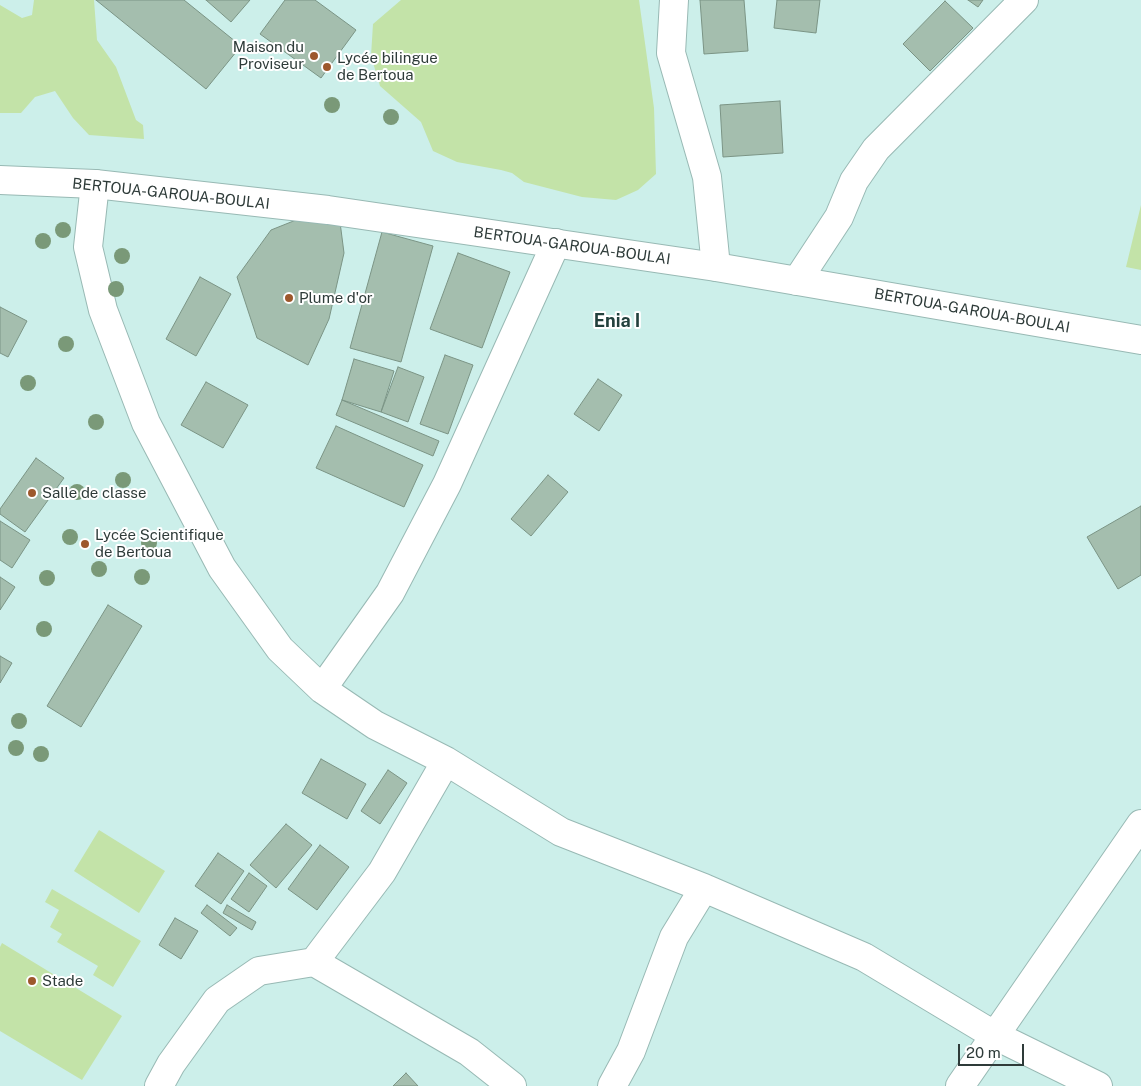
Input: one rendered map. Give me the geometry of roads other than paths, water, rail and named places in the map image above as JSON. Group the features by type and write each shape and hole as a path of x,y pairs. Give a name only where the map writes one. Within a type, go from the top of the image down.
{"main road":[{"path":"674,0 670,53 707,177 716,267"},
{"path":"797,281 839,217 854,181 876,149 1024,0"},
{"name":"BERTOUA-GAROUA-BOULAI","path":"0,180 95,184 328,210 716,267 1141,340"},
{"path":"95,184 88,247 103,310 146,423 222,568 280,649 322,689 375,724 446,761 561,832 704,888 864,957 994,1035 1098,1086"},
{"path":"322,689 390,593 448,484 556,243"},
{"path":"314,962 382,872 446,761"},
{"path":"960,1086 1141,824"},
{"path":"612,1086 632,1051 674,937 704,888"},
{"path":"159,1086 171,1064 217,1000 259,972 314,962 469,1052 512,1086"}],"place":[{"name":"Maison du Proviseur","path":"314,56"},
{"name":"Lycée bilingue de Bertoua","path":"327,67"},
{"name":"Plume d'or","path":"289,298"},
{"name":"Salle de classe","path":"32,493"},
{"name":"Lycée Scientifique de Bertoua","path":"85,544"},
{"name":"Stade","path":"32,981"}],"district":[{"name":"Enia I","path":"617,321"}]}
